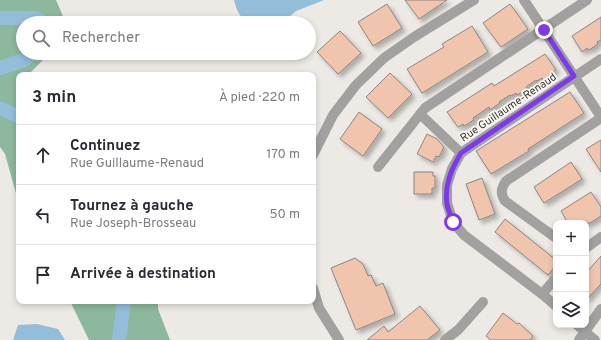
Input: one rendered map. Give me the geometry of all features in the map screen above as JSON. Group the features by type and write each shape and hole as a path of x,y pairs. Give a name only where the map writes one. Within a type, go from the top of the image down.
{"street":[{"path":"316,149 333,115 356,85 384,58 414,37 474,0"},
{"path":"524,0 601,117 506,181 501,188 501,195 505,201 553,236"},
{"path":"378,167 425,108 587,0"},
{"name":"Rue Guillaume-Renaud","path":"553,303 464,235 453,222 447,203 447,185 452,169 461,153 601,59"},
{"path":"420,114 461,153"},
{"path":"589,246 601,237"},
{"path":"542,294 553,281"},
{"path":"316,298 319,308 339,340"},
{"path":"444,340 458,330 483,302"},
{"path":"595,340 580,332 601,309"}],"green space":[{"path":"0,0 56,0 63,16 16,16 16,60 43,60 31,72 16,72 16,193 5,154 0,147"},
{"path":"71,304 158,304 158,309 170,340 89,340"}],"water":[{"path":"234,0 324,0 296,11 290,16 241,16 237,10"},
{"path":"37,324 58,329 65,340 13,340 18,325"}],"building":[{"path":"405,0 447,0 419,19"},
{"path":"387,4 402,28 373,46 358,22"},
{"path":"510,4 528,29 501,47 483,23"},
{"path":"601,17 601,40 589,50 587,48 582,52 572,36"},
{"path":"472,26 488,52 422,93 407,69 444,47 442,44"},
{"path":"340,31 361,53 338,74 317,52"},
{"path":"545,54 556,70 544,80 542,78 537,81 536,80 526,87 527,89 517,95 516,93 511,96 510,95 490,110 489,107 473,118 474,120 464,126 463,124 458,127 447,112 492,83 494,86"},
{"path":"390,73 412,94 388,118 366,97"},
{"path":"570,92 584,113 528,149 529,151 491,174 476,151"},
{"path":"359,112 382,129 363,156 340,139"},
{"path":"427,134 437,139 444,147 439,157 436,156 433,162 417,154"},
{"path":"601,140 601,172 586,149"},
{"path":"571,162 582,179 544,203 534,187"},
{"path":"414,172 433,172 433,176 435,176 435,188 432,188 432,194 414,194"},
{"path":"482,178 495,214 479,220 466,184"},
{"path":"591,192 601,207 601,216 589,223 589,220 566,220 561,211"},
{"path":"505,219 553,258 553,269 548,275 495,232"},
{"path":"601,256 601,284 589,297 589,292 589,270"},
{"path":"355,258 363,264 368,276 371,275 376,286 383,283 395,314 356,330 331,268"},
{"path":"420,306 440,330 427,340 367,340 384,326 388,332"},
{"path":"503,313 517,324 519,323 533,336 530,340 491,340 486,336"}],"waterway":[{"path":"0,18 16,18"},
{"path":"0,68 24,60"},
{"path":"0,108 16,116"},
{"path":"119,340 124,304"}],"route":[{"path":"453,222 447,203 447,185 452,169 461,153 574,76 544,30"}]}
